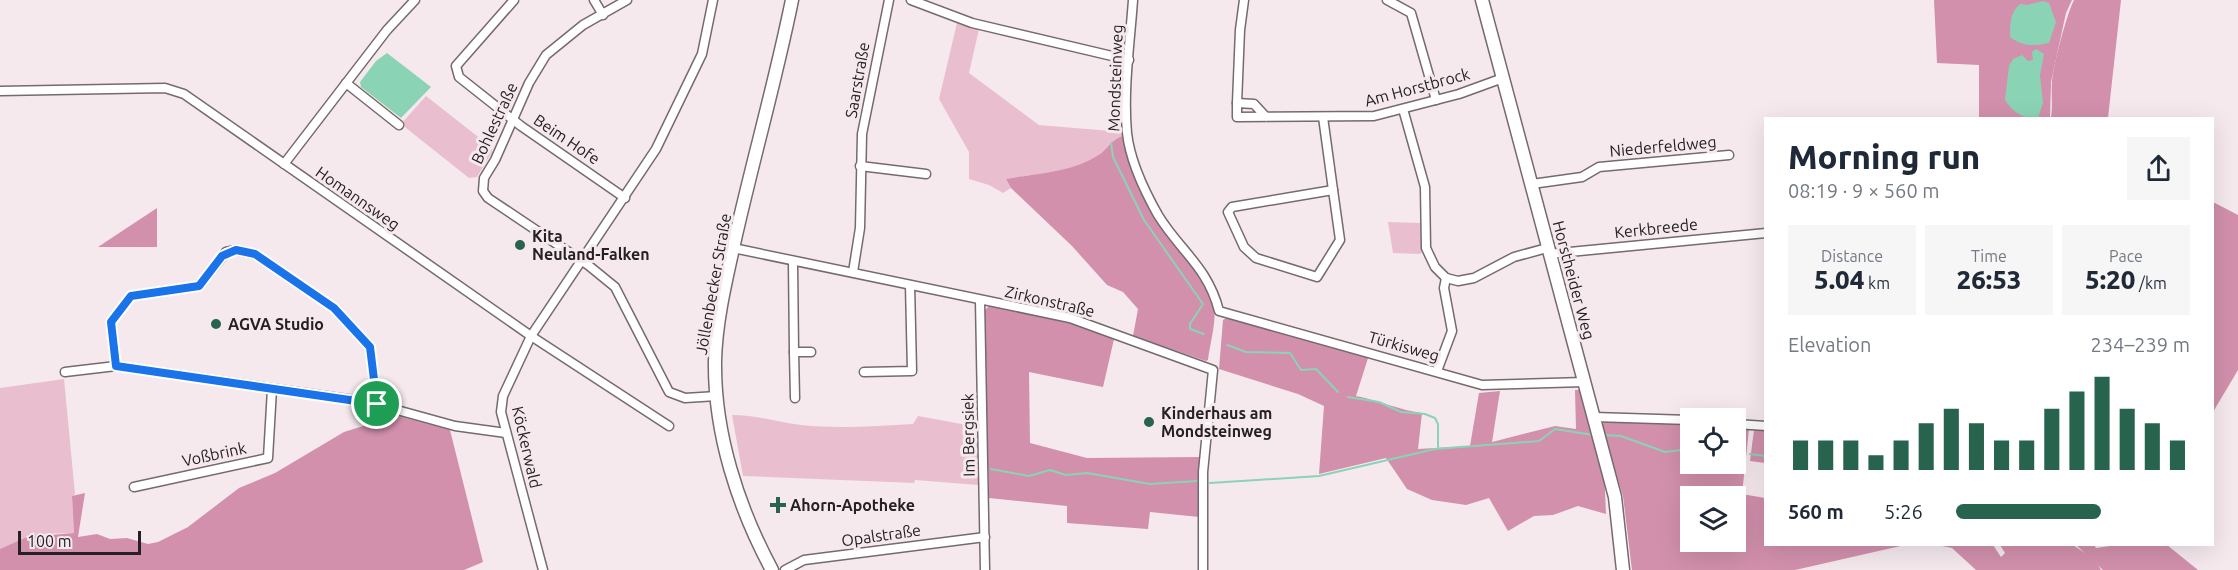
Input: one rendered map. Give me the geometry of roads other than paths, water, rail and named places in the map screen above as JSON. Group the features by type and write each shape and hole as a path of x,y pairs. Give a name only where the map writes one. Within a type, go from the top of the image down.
{"main road":[{"name":"Jöllenbecker Straße","path":"772,570 750,523 721,429 717,396 716,347 733,248 777,73 792,0"},
{"name":"Horstheider Weg","path":"1482,0 1615,497 1623,570"}],"street":[{"path":"284,164 387,30 415,0"},
{"name":"Beim Hofe","path":"514,0 456,66 456,72 459,77 514,119 625,198"},
{"path":"594,0 603,15"},
{"name":"Bohlestraße","path":"627,0 561,40 546,55 529,83 514,119 484,178 483,191 488,198 608,280 620,294 669,392 685,398 717,396"},
{"name":"Köckerwald","path":"543,570 506,433 501,402 531,336 656,149 698,63 713,0"},
{"name":"Saarstraße","path":"853,272 860,228 862,134 889,0"},
{"path":"911,0 972,22 1129,60"},
{"name":"Mondsteinweg","path":"1133,0 1127,134 1139,174 1157,213 1177,243 1203,271 1219,311"},
{"path":"1237,103 1240,30 1244,0"},
{"path":"1387,0 1411,13 1436,100"},
{"name":"Am Horstbrock","path":"1266,117 1254,104 1237,103 1237,117 1266,117 1366,117 1436,100 1503,78"},
{"path":"346,83 399,125"},
{"name":"Homannsweg","path":"0,91 174,90 531,336 669,426"},
{"path":"1403,109 1425,187 1426,248 1435,267 1446,278 1444,288 1452,331 1437,370"},
{"path":"1323,117 1340,240 1317,277 1256,258 1244,247 1228,212 1232,207 1333,190"},
{"name":"Niederfeldweg","path":"1532,184 1582,177 1599,167 1729,155"},
{"path":"860,166 926,174"},
{"name":"Kerkbreede","path":"1446,278 1458,281 1474,278 1514,257 1548,251 1764,233"},
{"name":"Zirkonstraße","path":"733,248 1071,318 1213,370 1203,472 1203,570"},
{"path":"116,366 111,322 131,296 199,286 226,252 249,251 334,308 370,347 377,404"},
{"path":"793,262 795,398"},
{"path":"864,372 912,370 910,285"},
{"name":"Im Bergsiek","path":"980,300 985,570"},
{"name":"Türkisweg","path":"1219,311 1437,370 1473,384 1496,387 1584,382"},
{"path":"794,352 811,352"},
{"path":"65,372 116,366 377,404 455,426 506,433"},
{"name":"Voßbrink","path":"134,487 268,458 272,389"},
{"path":"1594,417 1680,420"},
{"path":"1746,425 1764,426"},
{"name":"Opalstraße","path":"785,570 804,560 985,537"}],"waterway":[{"path":"1111,143 1113,157 1144,220 1203,304 1190,324 1190,329 1204,334"},
{"path":"1227,345 1246,352 1290,353 1301,370 1316,369 1338,392"},
{"path":"1348,397 1379,402 1401,412 1425,414 1435,418 1438,424 1438,447"},
{"path":"1210,483 1319,476 1435,449 1539,441 1555,429 1593,435"},
{"path":"1603,435 1621,436 1665,452 1680,450"},
{"path":"1750,454 1764,456"},
{"path":"991,469 1029,476 1050,470 1066,475 1087,473 1150,484 1197,481"}],"place":[{"name":"Kita Neuland-Falken","path":"520,245"},
{"name":"AGVA Studio","path":"216,324"},
{"name":"Kinderhaus am Mondsteinweg","path":"1149,422"},
{"name":"Ahorn-Apotheke","path":"778,505"}]}
